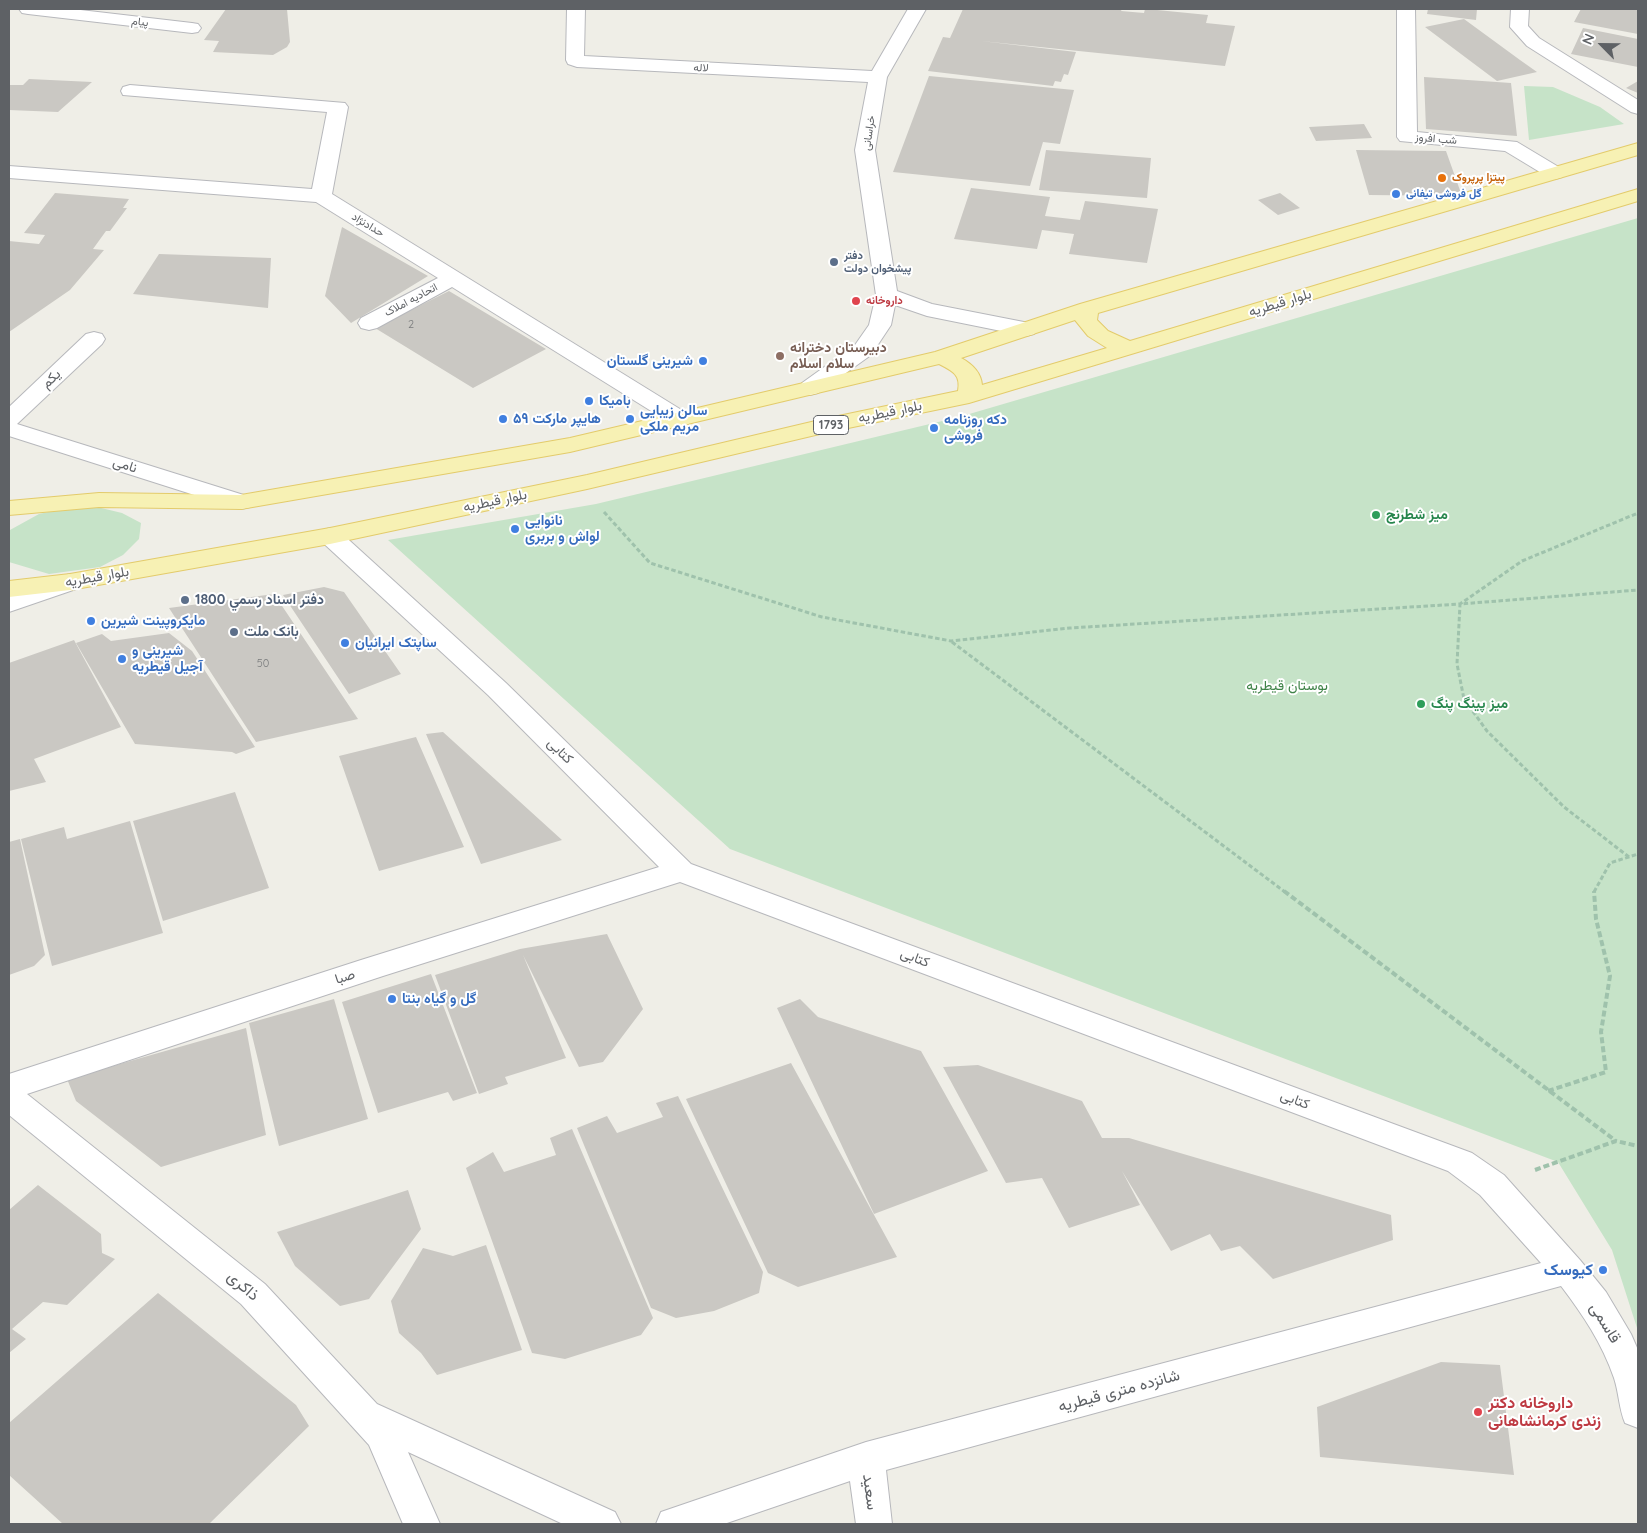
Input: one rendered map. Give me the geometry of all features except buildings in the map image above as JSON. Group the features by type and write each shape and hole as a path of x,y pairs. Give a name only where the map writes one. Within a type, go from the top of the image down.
{"main road":[{"path":"9,520 20,507 99,500 241,502 570,445 942,357 1088,309 1638,149"},
{"name":"بلوار قیطریه","path":"9,589 70,582 330,536 587,482 824,426 969,396 1638,195"},
{"path":"1088,309 1086,321 1094,332 1110,342 1131,348"},
{"path":"942,357 961,367 970,375 972,384 969,396"},
{"path":"9,573 70,582"}],"street":[{"name":"پیام","path":"28,9 192,28"},
{"name":"لاله","path":"576,9 575,60 577,61 878,78"},
{"name":"خراسانی","path":"810,388 863,350 880,325 887,296 865,150 878,78 917,9"},
{"name":"شب افروز","path":"1406,9 1407,137 1510,146 1555,173"},
{"path":"1520,9 1519,27 1533,42 1638,108"},
{"path":"130,91 338,107 321,196"},
{"name":"حدادنژاد","path":"9,172 321,196 680,419"},
{"name":"اتحادیه املاک","path":"369,323 453,278"},
{"path":"887,296 927,309 1026,329"},
{"name":"یکم","path":"9,419 94,339"},
{"name":"نامی","path":"9,429 241,502"},
{"name":"کتابی","path":"330,536 497,689 682,871 1460,1162 1492,1185 1568,1270"},
{"path":"9,604 70,582"},
{"name":"صبا","path":"9,1086 363,971 682,871"},
{"name":"ذاکری","path":"9,1097 254,1294 382,1434 421,1524"},
{"name":"قاسمی","path":"1568,1270 1594,1303 1620,1346 1632,1380 1638,1412"},
{"name":"شانزده متری قیطریه","path":"674,1524 866,1459 1568,1270"},
{"path":"362,1414 602,1524"},
{"name":"سعید","path":"866,1459 874,1524"}],"path":[{"path":"587,482 596,504 650,563 822,617 951,641 1070,628 1460,604 1638,590"},
{"path":"1460,604 1522,561 1638,513"},
{"path":"1460,604 1457,664 1464,699 1487,731 1564,806 1628,857"},
{"path":"951,641 1616,1141 1638,1146"},
{"path":"1548,1091 1606,1072 1601,1032 1610,976 1596,919 1594,890 1610,863 1638,854"},
{"path":"1492,1185 1616,1141"}],"green space":[{"path":"1524,86 1553,87 1600,107 1624,124 1529,140"},
{"name":"بوستان قیطریه","path":"1638,218 1638,1331 1612,1250 1558,1162 730,849 388,540 596,504 959,417"},
{"path":"97,507 122,513 141,523 139,539 123,555 100,567 49,574 9,562 10,530 39,514 62,509"}],"place":[{"name":"پیتزا پرپروک","path":"1442,178"},
{"name":"گل فروشی تیفانی","path":"1396,194"},
{"name":"دفتر پیشخوان دولت","path":"834,262"},
{"name":"داروخانه","path":"856,301"},
{"name":"دبیرستان دخترانه سلام اسلام","path":"780,356"},
{"name":"شیرینی گلستان","path":"703,361"},
{"name":"بامیکا","path":"589,401"},
{"name":"هایپر مارکت ۵۹","path":"503,419"},
{"name":"سالن زیبایی مریم ملکی","path":"630,419"},
{"name":"دکه روزنامه فروشی","path":"934,428"},
{"name":"میز شطرنج","path":"1376,515"},
{"name":"نانوایی لواش و بربری","path":"515,529"},
{"name":"دفتر اسناد رسمي 1800","path":"185,600"},
{"name":"مایکروپینت شیرین","path":"91,621"},
{"name":"بانک ملت","path":"234,632"},
{"name":"ساپتک ایرانیان","path":"345,643"},
{"name":"شیرینی و آجیل قیطریه","path":"122,659"},
{"name":"میز پینگ پنگ","path":"1421,704"},
{"name":"گل و گیاه بنتا","path":"392,999"},
{"name":"کیوسک","path":"1603,1270"},
{"name":"داروخانه دکتر زندی کرمانشاهانی","path":"1478,1412"}]}
